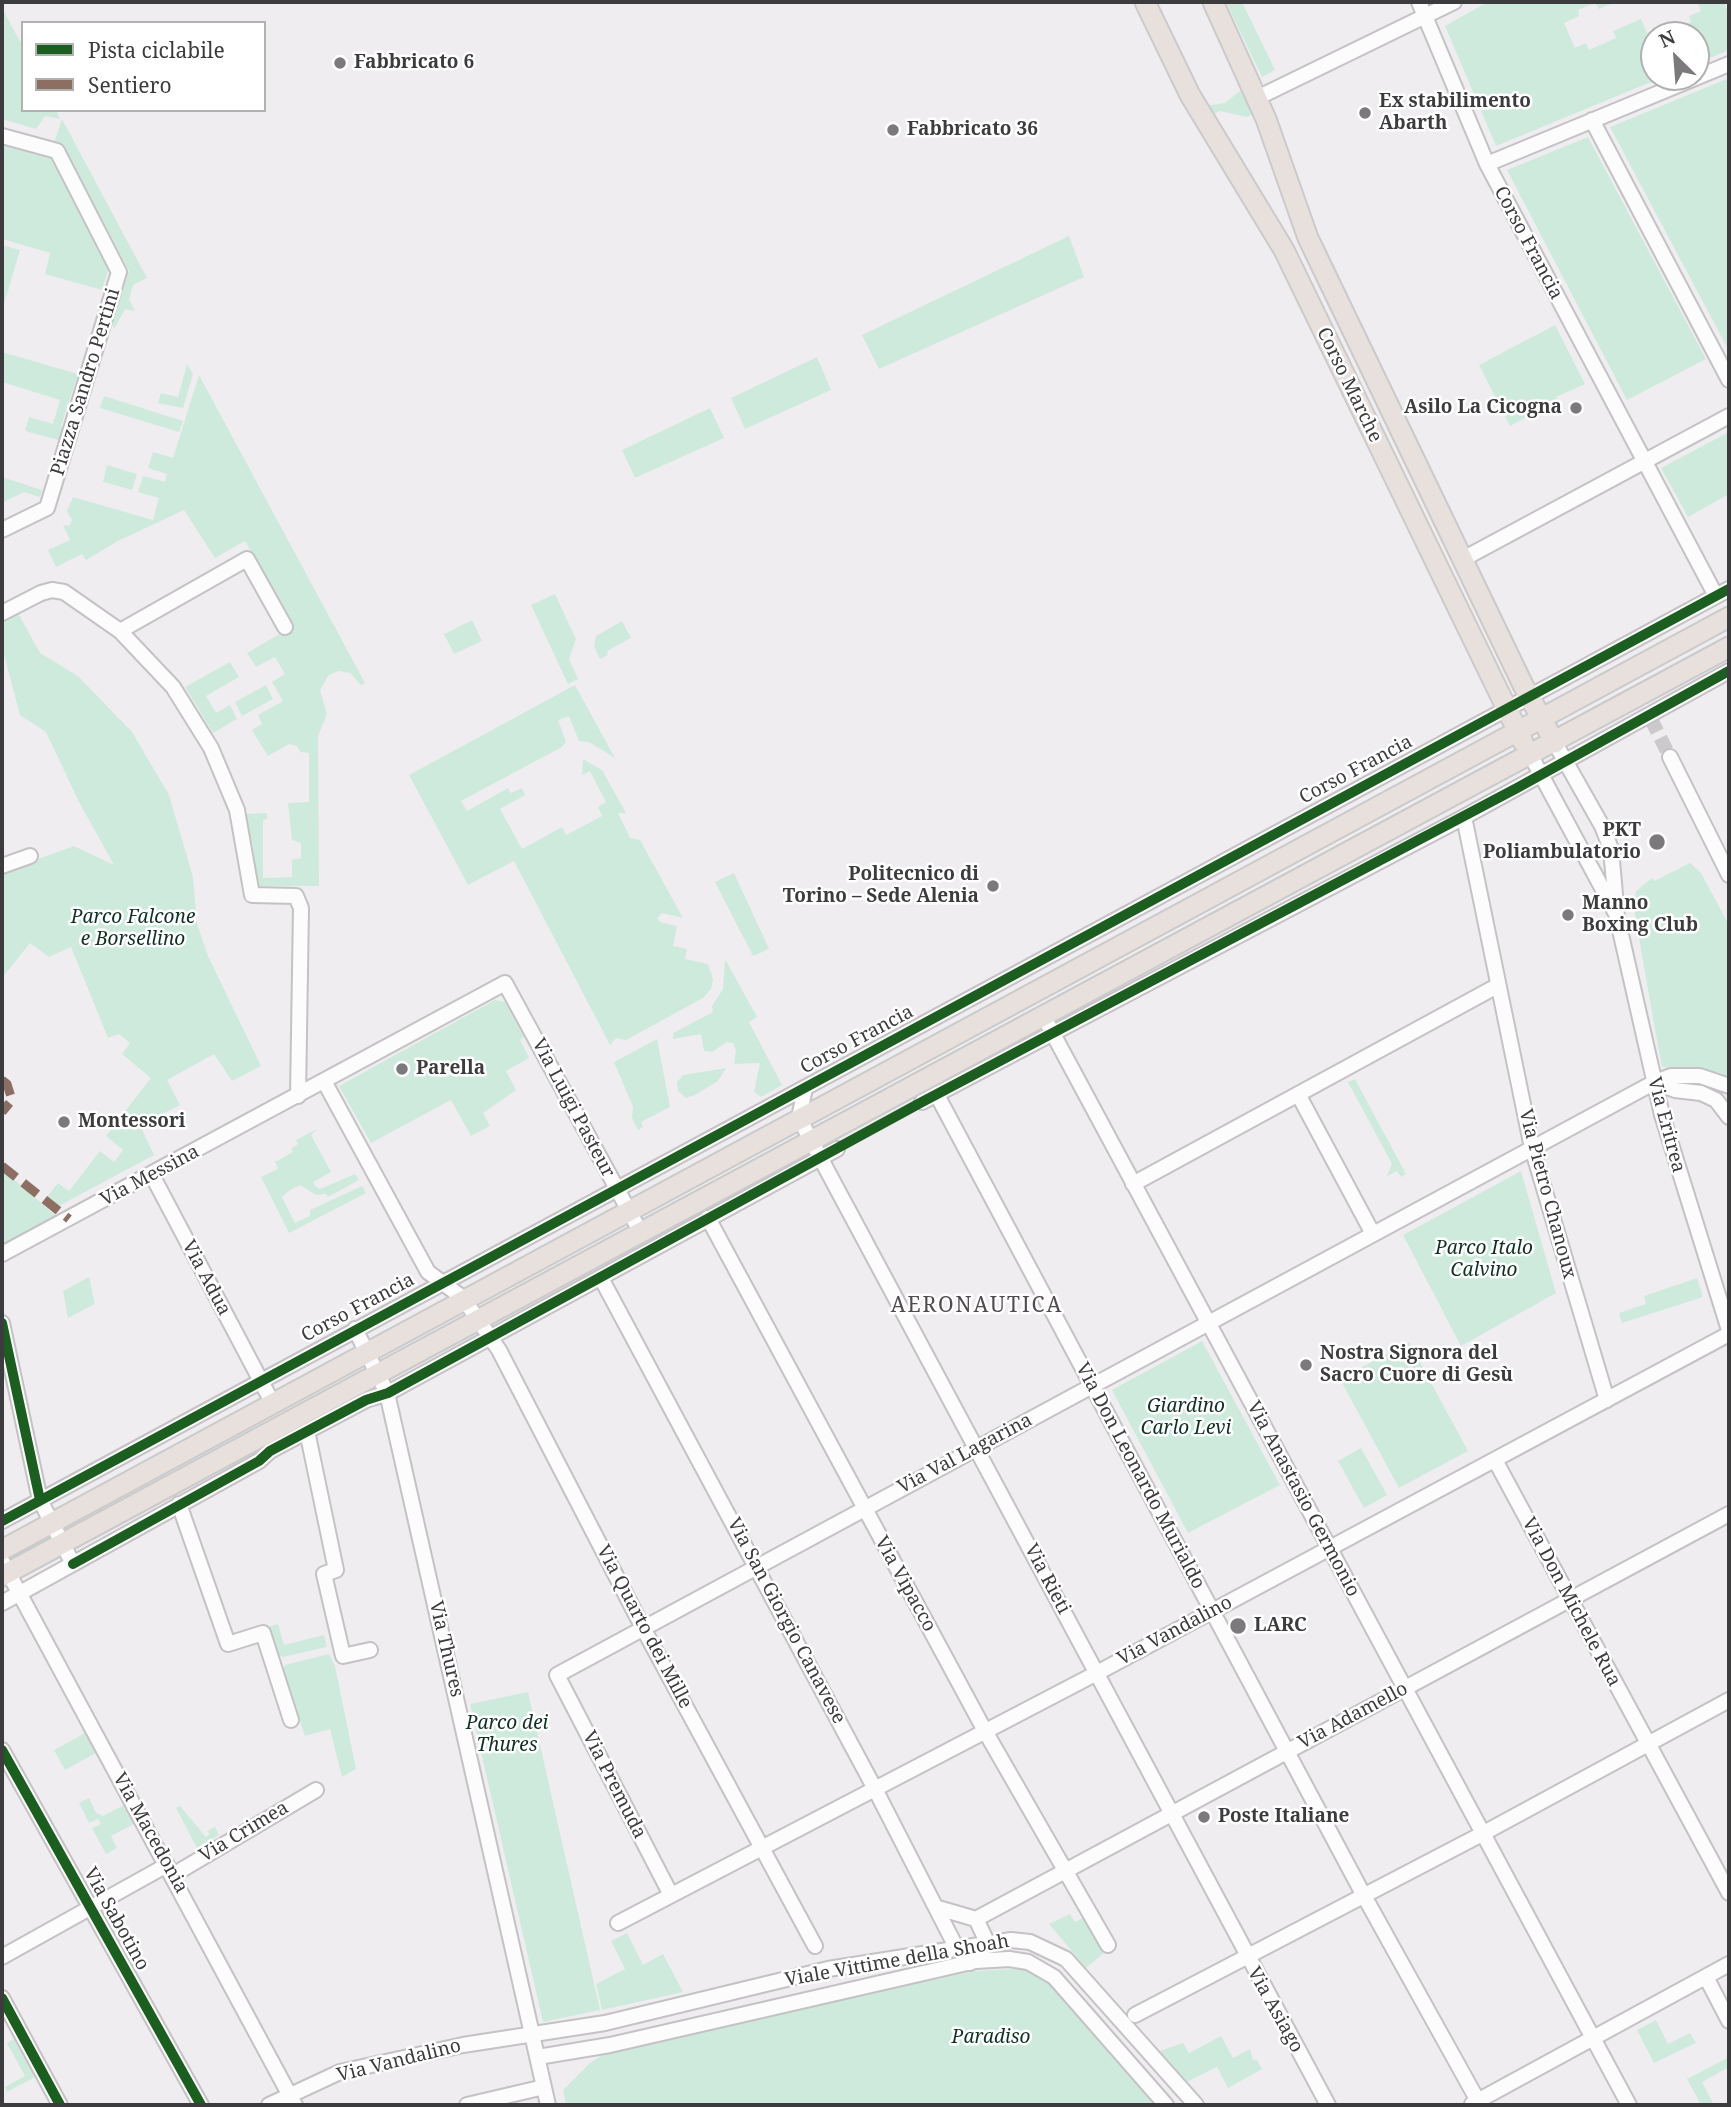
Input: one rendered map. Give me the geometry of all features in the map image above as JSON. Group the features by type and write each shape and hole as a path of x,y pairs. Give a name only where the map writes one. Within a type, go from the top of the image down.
{"main road":[{"name":"Corso Marche","path":"1145,2 1190,96 1284,250 1531,756"},
{"name":"Corso Marche","path":"1213,2 1257,98 1308,238 1529,696 1555,743"},
{"path":"4,1570 62,1544 378,1373 472,1309 628,1210 1729,617"},
{"path":"2,1549 366,1350 472,1309 816,1150 1049,1026 1729,647"}],"street":[{"path":"1419,2 1426,17"},
{"path":"1257,98 1454,2"},
{"name":"Corso Francia","path":"2,1521 1723,592 1643,462 1487,163 1426,17"},
{"path":"1487,163 1729,64"},
{"path":"1592,120 1729,380"},
{"name":"Piazza Sandro Pertini","path":"2,136 57,151 119,272 47,508 2,530"},
{"path":"1462,559 1729,416"},
{"path":"120,631 247,559 285,627"},
{"path":"2,613 52,590 64,592 120,631 173,687 211,748 237,810 252,895 296,896 301,908 298,1096"},
{"path":"922,1102 1049,1026 1464,817 1650,717 1729,671"},
{"name":"Corso Marche","path":"1555,743 1567,761"},
{"name":"Corso Marche","path":"1531,756 1542,775"},
{"path":"1670,757 1727,866"},
{"path":"1567,761 1611,849 1617,916"},
{"path":"1542,775 1617,916"},
{"name":"Via Pietro Chanoux","path":"1464,817 1532,1149 1606,1400"},
{"path":"2,866 30,856"},
{"name":"Via Eritrea","path":"1617,916 1679,1175 1729,1332"},
{"name":"Via Messina","path":"2,1254 505,983"},
{"name":"Via Luigi Pasteur","path":"505,983 641,1233"},
{"path":"1133,1184 1497,986"},
{"name":"Via Anastasio Germonio","path":"1049,1026 1482,1834"},
{"path":"1655,1082 1671,1076 1700,1076 1729,1086"},
{"path":"324,1082 428,1272 472,1309"},
{"path":"1655,1082 1675,1090 1701,1093 1716,1100 1729,1117"},
{"name":"Via Val Lagarina","path":"557,1675 1655,1082"},
{"path":"799,1118 805,1088"},
{"path":"1298,1094 1373,1234"},
{"name":"Via Don Leonardo Murialdo","path":"937,1095 1363,1894"},
{"name":"Via Rieti","path":"799,1118 1247,1958"},
{"path":"2,1603 307,1432 366,1400 387,1394 708,1219 816,1150 837,1149"},
{"name":"Via Adua","path":"152,1175 272,1402"},
{"name":"Via Vipacco","path":"708,1219 985,1731 1108,1945"},
{"name":"Via San Giorgio Canavese","path":"601,1278 875,1789 938,1908 956,1948 970,1963"},
{"name":"Via Quarto dei Mille","path":"472,1309 491,1337 643,1628 816,1946"},
{"path":"2,1323 40,1500 73,1564"},
{"name":"Via Thures","path":"355,1329 387,1394 548,2105"},
{"name":"Via Vandalino","path":"618,1923 1097,1673 1729,1332"},
{"path":"307,1432 336,1570 324,1574 343,1656 370,1650"},
{"name":"Via Don Michele Rua","path":"1495,1460 1729,1893"},
{"path":"179,1504 228,1644 263,1633 291,1720"},
{"name":"Via Adamello","path":"976,1919 1729,1514"},
{"name":"Via Macedonia","path":"4,1570 170,1870 293,2100"},
{"name":"Via Premuda","path":"557,1675 671,1895"},
{"name":"Via Asiago","path":"1328,2105 1247,1958 1729,1700"},
{"name":"Via Sabotino","path":"2,1749 201,2105"},
{"name":"Via Crimea","path":"2,1957 89,1908 170,1870 316,1790"},
{"path":"1482,1834 1629,2105"},
{"path":"1363,1894 1474,2103 1729,1964"},
{"path":"938,1908 976,1919 988,1944 970,1963"},
{"name":"Viale Vittime della Shoah","path":"534,2034 605,2023 831,1969 956,1948 1030,1942 1066,1959 1196,2105"},
{"path":"1135,2015 1247,1958"},
{"name":"Viale Vittime della Shoah","path":"538,2057 610,2045 970,1963 1009,1959 1042,1968 1054,1977 1166,2105"},
{"path":"831,1969 837,1993"},
{"path":"1706,1977 1729,2021"},
{"path":"2,1998 60,2105"},
{"name":"Via Vandalino","path":"269,2105 293,2100 340,2072 463,2045 534,2034"},
{"path":"467,2105 544,2087"}],"green space":[{"path":"1226,2 1242,2 1275,70 1262,77"},
{"path":"1488,2 1615,2 1599,9 1595,3 1578,10 1579,16 1564,23 1575,48 1586,43 1589,50 1616,38 1613,31 1641,19 1640,87 1496,146 1445,26"},
{"path":"1697,2 1724,2 1729,15 1729,50 1710,58 1710,21 1691,21 1689,16 1701,11"},
{"path":"3,10 21,43 21,112 57,112 60,119 45,116 36,129 2,119"},
{"path":"1729,78 1729,351 1610,127 1697,91 1710,91 1710,86"},
{"path":"1242,89 1252,114 1247,117 1220,111 1211,115 1205,106 1225,103"},
{"path":"62,119 147,278 133,285 129,299 135,311 125,309 114,329 112,324 129,271 63,146 54,143"},
{"path":"1588,137 1706,359 1627,400 1507,170"},
{"path":"2,144 54,158 110,264 102,290 45,274 50,253 2,239"},
{"path":"1069,236 1084,277 879,369 862,335"},
{"path":"2,245 20,250 2,311"},
{"path":"1555,325 1585,384 1556,397 1564,413 1560,416 1552,403 1510,426 1479,365"},
{"path":"2,352 78,374 61,426 65,430 62,441 25,431 29,417 53,424 60,400 2,382"},
{"path":"817,357 831,390 745,429 731,398"},
{"path":"187,364 193,374 183,408 158,403 161,393 178,397"},
{"path":"199,375 365,683 361,685 350,673 338,671 328,676 320,690 327,714 318,736 319,886 257,886 253,846 245,814 267,813 267,819 263,820 263,878 292,877 292,860 301,858 301,843 292,840 288,803 309,802 309,753 300,752 297,746 289,744 268,756 252,730 262,724 258,715 283,701 272,682 285,674 275,657 256,667 247,653 293,626 245,541 215,558 184,510 118,541 86,560 82,554 56,567 48,550 70,540 63,525 69,526 72,520 67,511 73,497 153,520 159,498 138,492 143,476 165,482 167,474 148,468 153,452 173,458"},
{"path":"104,396 183,421 179,432 100,408"},
{"path":"710,408 724,438 635,478 622,450"},
{"path":"1729,432 1729,494 1688,517 1661,468"},
{"path":"107,465 137,474 132,490 103,482"},
{"path":"2,477 42,490 40,497 24,492 2,503"},
{"path":"555,594 576,639 569,659 578,679 568,684 531,605"},
{"name":"Parco Falcone e Borsellino","path":"18,613 40,653 78,676 132,732 169,795 193,877 197,924 208,956 261,1066 232,1081 214,1054 167,1080 180,1105 140,1125 154,1155 57,1207 46,1198 58,1183 69,1191 100,1151 114,1162 123,1150 106,1136 151,1078 122,1054 130,1043 119,1034 108,1038 71,947 49,957 30,943 2,978 2,872 74,846 114,865 79,802 46,732 20,715 2,647 2,621"},
{"path":"472,620 482,641 454,654 444,634"},
{"path":"622,621 631,638 607,651 608,655 600,659 594,646 596,636"},
{"path":"230,662 239,677 206,696 216,713 230,705 237,719 213,733 185,687"},
{"path":"266,685 273,699 242,716 235,702"},
{"path":"575,685 615,758 589,742 579,741 569,716 558,720 566,742 562,747 461,801 467,811 508,788 511,793 522,788 525,795 500,809 522,849 562,827 566,835 602,816 598,807 606,802 590,771 582,775 583,759 602,770 626,813 618,813 630,838 640,840 683,918 662,913 657,918 660,922 677,926 673,946 687,949 685,959 708,964 713,979 711,989 703,998 626,1040 616,1038 610,1045 514,861 468,885 409,775"},
{"path":"1690,863 1701,873 1729,925 1729,1079 1709,1071 1662,1067 1650,1001 1634,909 1636,891 1652,878 1654,881"},
{"path":"734,873 769,949 753,956 715,882"},
{"path":"725,959 757,1017 749,1022 782,1085 761,1097 754,1092 760,1063 734,1064 736,1050 733,1043 727,1042 712,1052 704,1051 701,1034 673,1039 673,1033 713,1012 712,1006 723,989"},
{"path":"495,1000 505,1002 524,1037 520,1040 529,1058 506,1071 516,1090 483,1113 490,1126 471,1136 451,1100 371,1143 339,1086"},
{"path":"657,1039 670,1107 641,1122 643,1127 638,1130 632,1118 633,1107 614,1062"},
{"path":"726,1068 718,1081 695,1095 686,1098 678,1091 677,1082 683,1075"},
{"path":"1355,1079 1406,1174 1401,1177 1397,1171 1387,1176 1392,1164 1348,1082"},
{"path":"317,1129 311,1135 331,1172 313,1182 315,1186 320,1189 355,1174 359,1180 328,1197 326,1194 316,1195 300,1185 290,1190 282,1197 295,1223 310,1216 310,1210 362,1186 366,1193 289,1233 261,1177 278,1169 275,1162 293,1152 291,1149 298,1144 296,1140"},
{"path":"2,1169 63,1222 2,1254"},
{"name":"Parco Italo Calvino","path":"1521,1171 1556,1293 1461,1346 1403,1235"},
{"path":"89,1277 95,1304 68,1318 63,1291"},
{"path":"1697,1278 1703,1297 1622,1323 1619,1313 1646,1304 1644,1296"},
{"name":"Giardino Carlo Levi","path":"1202,1341 1280,1485 1188,1533 1112,1390"},
{"path":"1409,1342 1468,1451 1399,1488 1340,1379"},
{"path":"1361,1448 1387,1495 1364,1508 1338,1461"},
{"path":"278,1624 284,1645 324,1635 327,1647 283,1657 277,1655 268,1627"},
{"path":"329,1654 335,1666 356,1769 342,1777 330,1729 305,1736 282,1671 285,1665"},
{"name":"Parco dei Thures","path":"528,1692 600,2010 543,2022 470,1704"},
{"path":"85,1733 96,1753 65,1770 54,1750"},
{"path":"89,1798 96,1813 103,1816 124,1805 134,1824 111,1836 117,1848 106,1854 92,1828 101,1824 98,1819 89,1823 79,1803"},
{"path":"180,1806 206,1837 210,1834 207,1831 215,1827 219,1835 197,1848 176,1808"},
{"path":"1070,1914 1075,1922 1085,1917 1104,1953 1086,1968 1049,1924"},
{"path":"627,1933 643,1965 663,1954 683,1992 602,2010 596,1984 625,1969 611,1941"},
{"name":"Paradiso","path":"1031,1968 1052,1982 1157,2105 566,2105 563,2090 590,2063 611,2049 975,1971"},
{"path":"1656,2020 1668,2044 1690,2033 1696,2043 1654,2063 1637,2030"},
{"path":"1221,2036 1233,2058 1250,2049 1253,2060 1257,2060 1262,2069 1228,2088 1217,2067 1187,2082 1160,2051 1183,2043 1189,2053"},
{"path":"16,2038 37,2076 7,2092 5,2087 25,2076 7,2043"},
{"path":"1729,2057 1729,2067 1702,2082 1714,2105 1701,2105 1687,2079"}],"tunnel":[{"path":"1651,719 1670,757"}],"marked path":[{"path":"2,1080 7,1084 12,1100 2,1112"},
{"path":"2,1166 69,1219"}],"cycle path":[{"path":"2,1521 1729,589"},
{"path":"73,1564 259,1461 270,1451 366,1400 388,1393 922,1102 1517,788 1729,671"},
{"path":"2,1323 40,1500"},
{"path":"2,1750 201,2105"},
{"path":"2,1998 60,2105"}],"place":[{"name":"Fabbricato 6","path":"340,63"},
{"name":"Ex stabilimento Abarth","path":"1365,113"},
{"name":"Fabbricato 36","path":"893,130"},
{"name":"Asilo La Cicogna","path":"1576,408"},
{"name":"PKT Poliambulatorio","path":"1657,842"},
{"name":"Politecnico di Torino – Sede Alenia","path":"993,886"},
{"name":"Manno Boxing Club","path":"1568,915"},
{"name":"Parella","path":"402,1069"},
{"name":"Montessori","path":"64,1122"},
{"name":"Nostra Signora del Sacro Cuore di Gesù","path":"1306,1365"},
{"name":"LARC","path":"1238,1626"},
{"name":"Poste Italiane","path":"1204,1817"}],"district":[{"name":"AERONAUTICA","path":"977,1306"}]}
